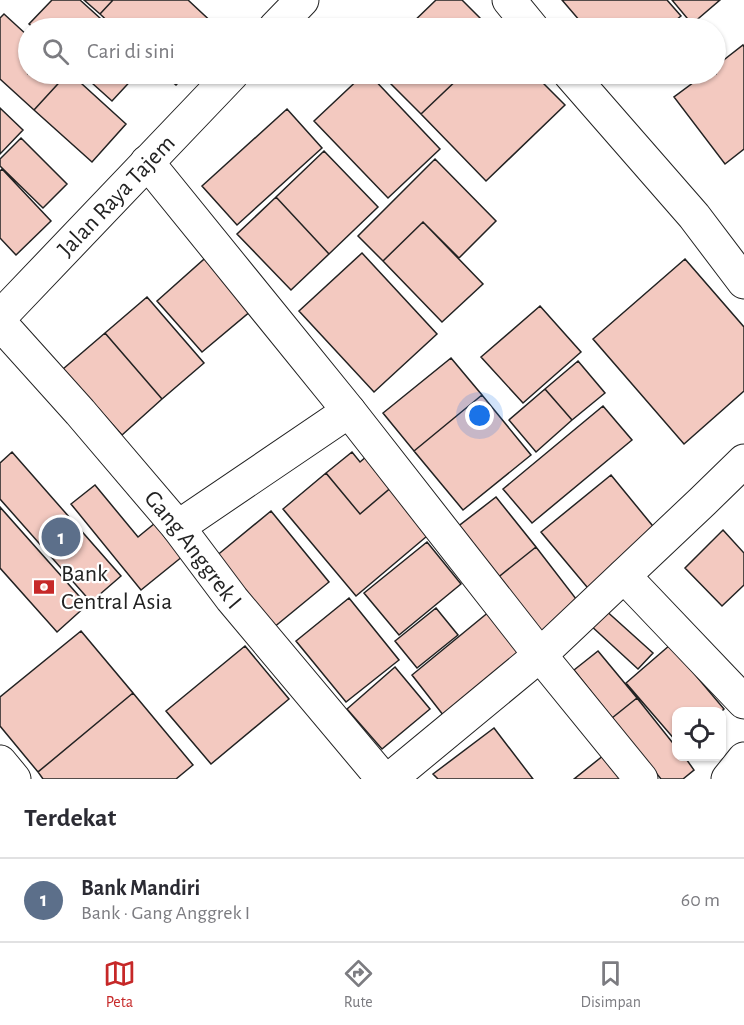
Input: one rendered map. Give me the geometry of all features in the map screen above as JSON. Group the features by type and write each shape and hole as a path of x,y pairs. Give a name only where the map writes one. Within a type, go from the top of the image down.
{"street":[{"path":"285,18 302,0"},
{"path":"509,0 524,18"},
{"name":"Jalan Raya Tajem","path":"0,317 222,84"},
{"path":"579,84 694,216 744,282"},
{"path":"147,162 349,411 540,655 641,779"},
{"name":"Gang Anggrek I","path":"0,323 178,527 232,599 383,779"},
{"path":"178,527 349,411"},
{"path":"390,779 540,655 744,460"},
{"path":"624,576 744,702"},
{"path":"728,779 744,759"},
{"path":"0,762 14,779"}],"building":[{"path":"52,0 80,0 100,18 35,18"},
{"path":"84,0 113,0 100,14"},
{"path":"113,0 188,0 207,18 104,18 100,14"},
{"path":"436,0 462,0 480,18 417,18"},
{"path":"562,0 667,0 681,16 678,18 577,18"},
{"path":"672,0 720,0 699,18 687,18"},
{"path":"4,14 18,27 18,84 58,84 34,110 0,79 0,18"},
{"path":"743,45 744,149 725,164 674,97 692,84 726,84 726,58"},
{"path":"58,84 82,84 126,124 92,162 34,110"},
{"path":"93,84 128,84 112,101"},
{"path":"353,84 378,84 440,149 388,198 314,121"},
{"path":"391,84 452,84 421,114"},
{"path":"452,84 544,84 565,105 486,181 421,114"},
{"path":"0,108 23,130 0,154"},
{"path":"287,109 322,148 237,225 202,186"},
{"path":"21,138 67,184 43,208 0,166 0,159"},
{"path":"324,151 378,207 329,254 276,197"},
{"path":"435,159 496,221 459,258 423,222 383,261 358,236"},
{"path":"2,169 51,221 16,255 0,238 0,171"},
{"path":"276,197 329,254 291,290 237,234"},
{"path":"423,222 483,284 442,322 383,261"},
{"path":"212,252 258,305 202,352 157,301"},
{"path":"362,253 437,334 374,392 299,311"},
{"path":"685,259 744,327 744,391 684,444 593,339"},
{"path":"147,297 204,363 162,399 105,333"},
{"path":"540,306 581,352 523,403 481,357"},
{"path":"105,333 162,399 122,435 63,369"},
{"path":"451,358 482,395 414,451 383,413"},
{"path":"578,361 605,393 572,420 545,389"},
{"path":"545,389 572,420 536,452 509,420"},
{"path":"482,395 531,455 463,510 414,451"},
{"path":"603,406 632,440 532,523 503,489"},
{"path":"374,450 394,485 360,514 326,473 352,452 360,462"},
{"path":"12,452 121,576 91,602 0,499 0,463"},
{"path":"326,473 360,514 394,485 433,531 356,596 283,509"},
{"path":"611,475 661,536 592,593 541,532"},
{"path":"95,485 138,537 160,519 188,552 141,590 71,504"},
{"path":"496,497 536,547 496,579 456,528"},
{"name":"Bank Central Asia","path":"0,507 87,605 57,632 0,568"},
{"path":"271,511 329,582 273,628 215,557"},
{"path":"723,530 744,553 744,585 722,606 685,568"},
{"path":"427,542 461,584 399,635 364,593"},
{"path":"536,547 580,604 541,635 496,579"},
{"path":"349,598 399,660 346,702 296,641"},
{"path":"436,608 458,635 417,668 395,641"},
{"path":"603,608 653,653 638,669 589,624"},
{"path":"490,611 526,656 447,720 412,675"},
{"path":"81,631 133,693 38,772 0,726 0,697"},
{"path":"670,645 722,707 672,707 672,736 626,683"},
{"path":"245,646 289,699 211,764 166,711"},
{"path":"598,651 637,698 612,718 574,670"},
{"path":"395,667 430,709 382,749 347,709"},
{"path":"133,693 193,765 176,779 43,779 38,772"},
{"path":"637,698 672,742 672,761 688,761 694,770 683,779 661,779 612,718"},
{"path":"494,728 533,779 438,779 433,774"},
{"path":"604,755 624,779 574,779"}],"place":[{"name":"Bank Mandiri","path":"61,537"},
{"name":"Bank Central Asia","path":"44,587"}]}
